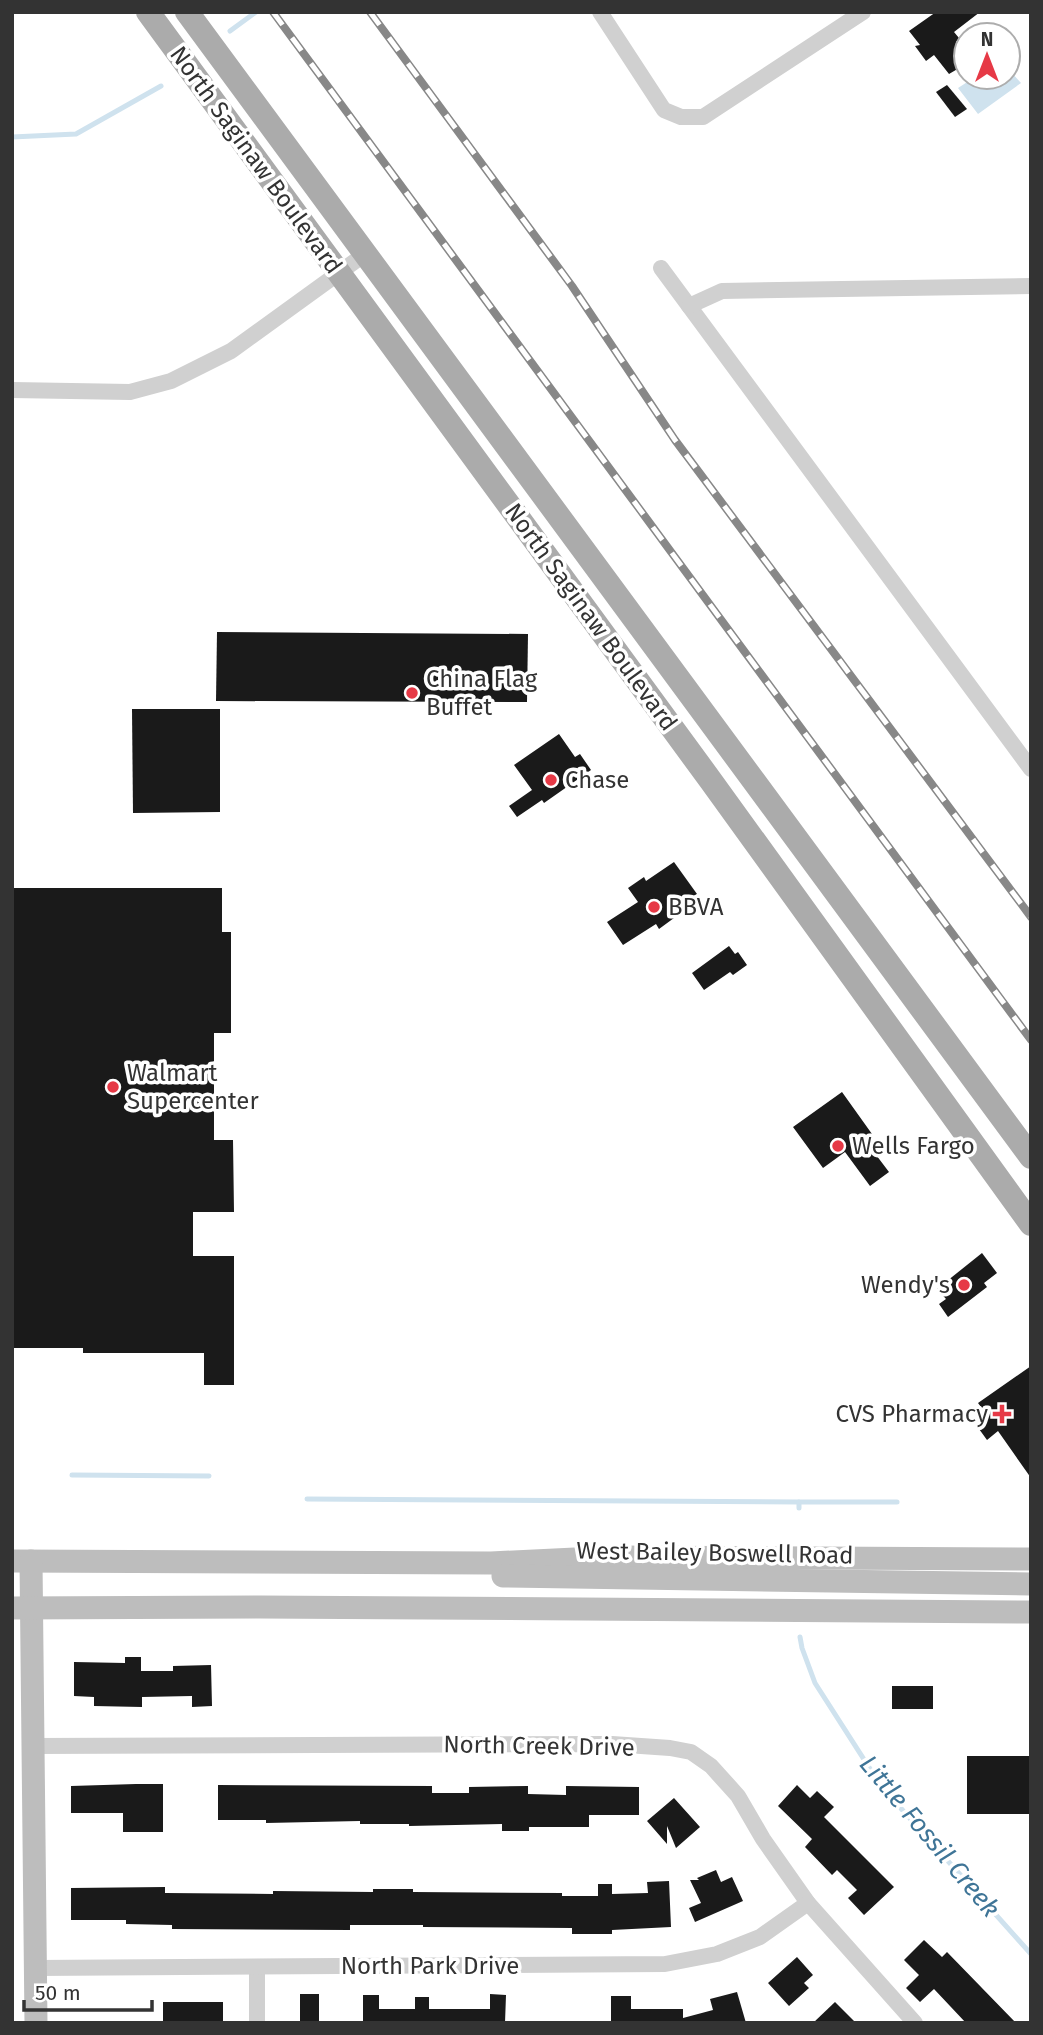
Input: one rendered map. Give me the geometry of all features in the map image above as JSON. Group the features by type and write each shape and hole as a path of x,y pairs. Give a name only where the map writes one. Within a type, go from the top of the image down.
{"main road":[{"name":"North Saginaw Boulevard","path":"148,12 711,781 1031,1224"},
{"name":"North Saginaw Boulevard","path":"187,12 1031,1157"},
{"name":"West Bailey Boswell Road","path":"22,1561 491,1563 616,1557 1031,1559"},
{"path":"22,1561 22,1608 33,1745 37,2023"},
{"name":"West Bailey Boswell Road","path":"399,1562 478,1576 902,1590 1031,1599"},
{"name":"West Bailey Boswell Road","path":"401,1609 478,1598 902,1590 1031,1584"},
{"name":"West Bailey Boswell Road","path":"22,1608 1031,1612"}],"street":[{"path":"600,12 664,110 681,117 704,117 863,12"},
{"path":"12,390 130,392 171,381 231,351 365,254"},
{"path":"661,268 1031,769"},
{"path":"689,306 722,291 1031,286"},
{"name":"North Creek Drive","path":"33,1745 612,1744 691,1752 711,1766 738,1796 763,1839 808,1903 915,2023"},
{"name":"North Park Drive","path":"36,1968 665,1964 717,1954 760,1937 808,1903"},
{"path":"257,1967 257,2023"}],"water":[{"path":"960,91 1010,91 978,114"}],"building":[{"path":"936,12 980,12 968,21 952,21 952,72 949,74 934,55 926,61 915,46 920,45 909,31"},
{"path":"947,85 967,109 955,117 936,92"},
{"path":"217,632 528,634 527,702 216,701"},
{"path":"132,709 220,709 220,812 133,813"},
{"name":"Chase","path":"559,734 575,757 580,754 591,770 544,803 542,800 517,817 509,806 532,790 514,765"},
{"name":"BBVA","path":"674,862 697,894 670,912 674,918 659,929 656,924 623,945 607,922 638,902 628,888 644,877 646,881"},
{"name":"Walmart Supercenter","path":"12,888 222,888 222,932 231,932 231,1033 214,1033 214,1140 233,1140 234,1212 193,1212 193,1256 234,1256 234,1385 204,1385 204,1353 83,1353 83,1348 12,1348"},
{"path":"729,946 735,954 738,952 747,965 733,975 730,972 704,990 692,973"},
{"name":"Wells Fargo","path":"842,1092 872,1134 864,1139 889,1172 870,1186 845,1152 823,1168 793,1127"},
{"name":"Wendy's","path":"982,1253 997,1273 984,1283 987,1287 948,1317 939,1304 946,1299 937,1289"},
{"name":"CVS Pharmacy","path":"1031,1366 1031,1478 998,1431 987,1440 974,1422 986,1414 978,1403"},
{"path":"125,1657 141,1657 141,1671 173,1671 173,1666 211,1665 212,1706 192,1707 192,1696 142,1697 142,1707 94,1706 94,1697 74,1696 74,1662 125,1663"},
{"path":"892,1686 933,1686 933,1709 892,1709"},
{"path":"967,1756 1031,1756 1031,1814 967,1814"},
{"path":"163,1784 163,1832 123,1832 123,1813 71,1813 71,1786"},
{"path":"218,1785 432,1786 432,1793 469,1793 469,1787 528,1786 528,1794 566,1795 566,1786 639,1787 639,1815 589,1815 589,1827 529,1827 529,1831 502,1831 502,1824 409,1826 360,1824 360,1821 266,1823 266,1820 218,1820"},
{"path":"797,1785 810,1798 817,1791 834,1807 824,1817 894,1887 864,1915 848,1898 857,1890 837,1870 832,1875 805,1847 812,1839 778,1806"},
{"path":"674,1798 700,1827 676,1848 667,1826 667,1844 647,1821"},
{"path":"716,1870 721,1882 732,1877 743,1901 695,1922 689,1908 701,1903 690,1880 699,1880 697,1878"},
{"path":"669,1881 671,1927 612,1930 612,1934 572,1934 572,1928 423,1925 350,1925 350,1930 172,1929 172,1925 126,1924 126,1920 71,1920 71,1888 165,1887 165,1893 273,1894 273,1891 373,1892 373,1889 413,1889 413,1892 562,1893 562,1896 598,1896 598,1884 612,1884 612,1894 648,1893 647,1882"},
{"path":"924,1940 942,1957 947,1952 1016,2023 966,2023 934,1989 920,2002 906,1988 919,1975 904,1960"},
{"path":"797,1957 813,1975 804,1983 809,1988 789,2006 768,1983"},
{"path":"737,1992 746,2023 611,2023 611,1996 631,1996 631,2009 683,2009 683,2018 713,2010 710,1999"},
{"path":"300,1994 319,1994 319,2023 300,2023"},
{"path":"490,1994 506,1995 505,2023 363,2023 363,1995 379,1995 379,2009 415,2009 415,1997 429,1997 429,2009 490,2009"},
{"path":"163,2002 223,2002 223,2023 163,2023"},
{"path":"835,2002 856,2023 813,2023"}],"waterway":[{"path":"230,31 256,12"},
{"path":"12,137 76,134 161,86"},
{"path":"72,1475 209,1476"},
{"path":"307,1499 799,1502 799,1508"},
{"path":"799,1502 897,1502"},
{"name":"Little Fossil Creek","path":"800,1637 815,1683 881,1786 1031,1954"}],"railway":[{"path":"273,12 1031,1040"},
{"path":"370,12 572,286 675,440 1031,917"}],"place":[{"name":"China Flag Buffet","path":"412,693"},
{"name":"Chase","path":"551,780"},
{"name":"BBVA","path":"654,907"},
{"name":"Walmart Supercenter","path":"113,1087"},
{"name":"Wells Fargo","path":"838,1146"},
{"name":"Wendy's","path":"964,1285"},
{"name":"CVS Pharmacy","path":"1002,1414"}]}
